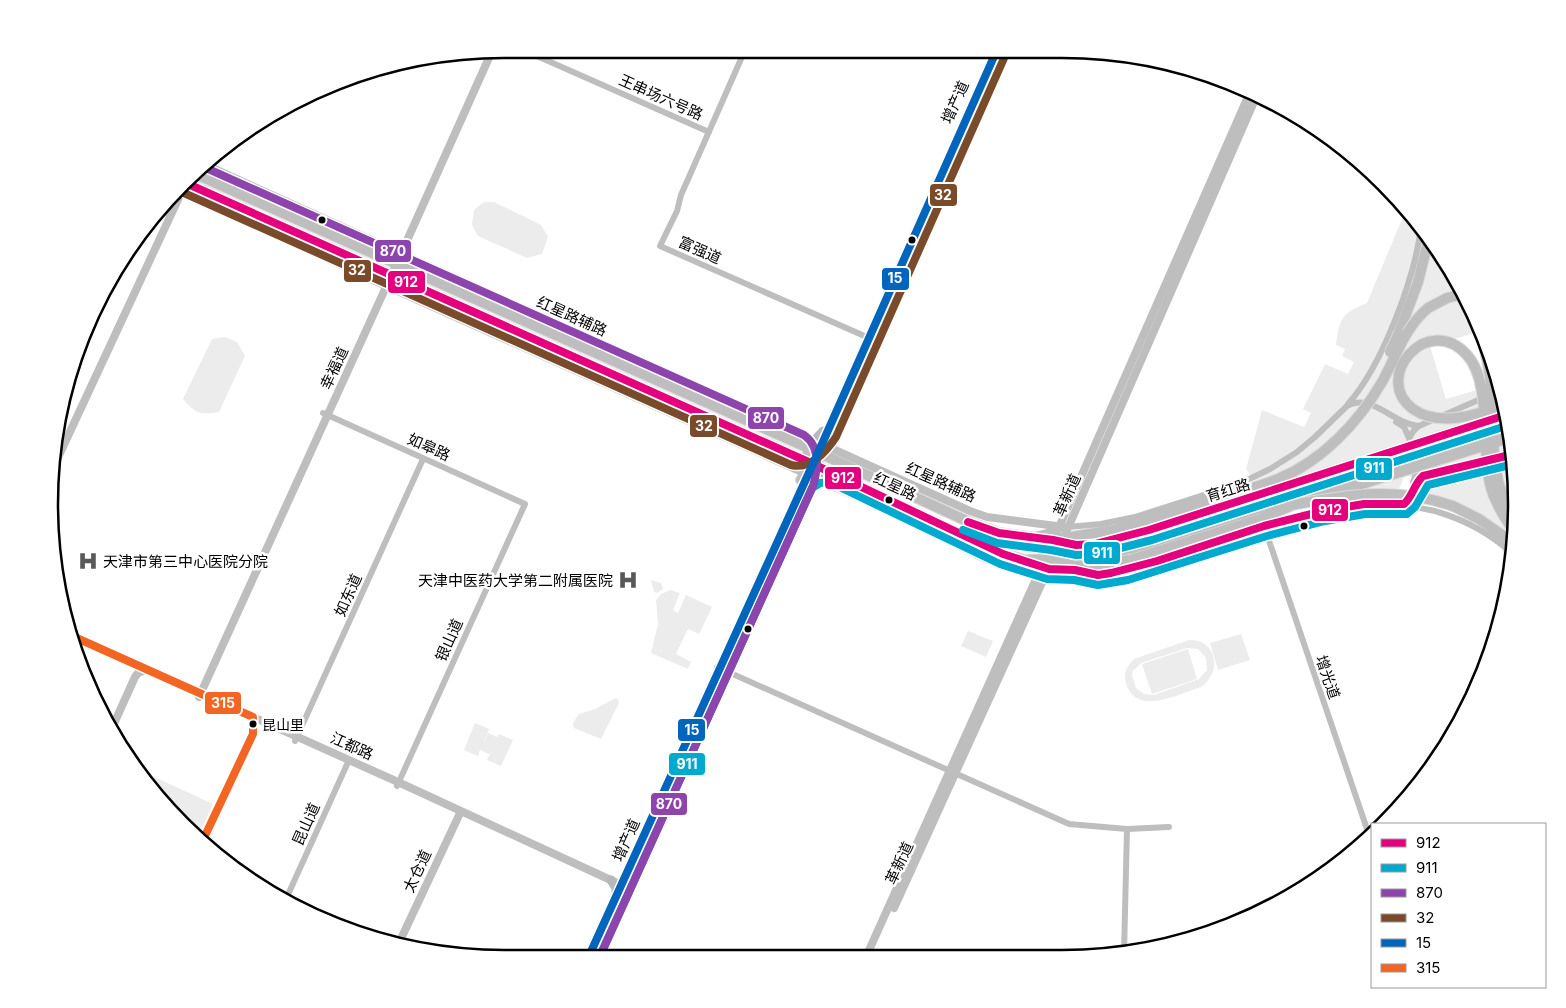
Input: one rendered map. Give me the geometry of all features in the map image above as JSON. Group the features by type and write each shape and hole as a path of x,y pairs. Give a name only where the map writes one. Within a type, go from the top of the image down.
{"main road":[{"name":"增产道","path":"867,338 989,58"},
{"name":"增产道","path":"825,431 993,58"},
{"name":"红星路","path":"201,176 800,444 811,462 996,551 1024,560 1047,564"},
{"path":"191,185 386,280 811,462"},
{"path":"1259,484 1317,448 1353,415 1368,395 1380,376 1399,333 1418,282 1427,247"},
{"path":"1148,526 1278,478 1296,470 1323,452 1356,420 1376,393 1408,332 1421,314 1438,302 1456,295"},
{"path":"1498,408 1488,411 1484,412 1480,413 1454,418 1440,418 1423,414 1411,408 1403,397 1399,384 1400,369 1410,352 1421,344 1436,340 1456,346 1472,360 1478,374 1481,392 1483,406 1484,412 1484,415 1487,466 1490,483 1498,505 1508,521"},
{"path":"1491,381 1498,481 1508,507"},
{"name":"育红路","path":"1060,534 1085,545 1500,417"},
{"name":"育红路","path":"1047,564 1123,551 1502,429"},
{"path":"811,462 825,431"},
{"path":"1047,564 1067,563 1080,567 1130,560 1260,519 1291,505 1504,439"},
{"path":"795,456 801,464 811,462"},
{"name":"红星路","path":"811,462 836,461 969,522 999,533 1027,537 1060,534"},
{"name":"增产道","path":"592,950 613,900 616,885 718,668 811,462"},
{"path":"1291,505 1368,493 1410,495 1438,501 1462,510 1507,538"},
{"name":"增产道","path":"589,950 613,900"}],"street":[{"name":"幸福道","path":"399,253 483,58"},
{"name":"幸福道","path":"200,691 489,58"},
{"name":"王串场六号路","path":"541,58 709,132"},
{"name":"富强道","path":"741,58 660,246 867,338"},
{"name":"革新道","path":"874,950 1047,564 1247,98"},
{"name":"革新道","path":"1060,534 1254,102"},
{"name":"红星路辅路","path":"211,167 399,253 811,462 918,525 985,559 1011,568 1027,570 1047,564"},
{"name":"红星路辅路","path":"184,192 811,462 978,514 1060,534"},
{"path":"60,452 177,201"},
{"path":"62,439 167,212"},
{"name":"育红路","path":"1060,534 1135,517 1241,483 1276,465 1306,445 1347,406 1362,388 1388,337 1414,265 1419,237"},
{"path":"1362,388 1361,399 1364,403 1374,411 1401,425 1408,438 1416,471 1416,477 1407,497 1408,504"},
{"path":"1408,438 1412,431 1419,426 1494,393"},
{"path":"1347,406 1356,402 1364,403 1404,423 1419,426"},
{"name":"如皋路","path":"325,414 525,504"},
{"path":"1408,504 1418,480 1425,475 1506,456"},
{"name":"如东道","path":"296,739 424,459"},
{"path":"1416,471 1425,475"},
{"name":"银山道","path":"397,784 525,504"},
{"path":"1047,564 1098,575 1111,573 1264,526 1338,507 1371,504 1408,504 1455,518 1486,534 1506,549"},
{"name":"增光道","path":"1264,526 1367,830"},
{"name":"江都路","path":"78,639 140,669"},
{"name":"江都路","path":"80,643 140,669 200,691 208,699 616,885"},
{"path":"718,668 1069,824 1127,829 1169,827"},
{"path":"115,722 140,669"},
{"path":"205,836 253,734 254,719"},
{"name":"江都路","path":"254,719 266,728 296,739"},
{"path":"253,734 258,730 266,728"},
{"name":"昆山道","path":"288,895 348,762"},
{"name":"革新道","path":"869,950 953,773"},
{"name":"太仓道","path":"401,938 460,813"},
{"path":"1124,946 1127,829"}],"shaded area":[{"path":"484,202 494,202 541,225 548,237 542,254 527,258 478,236 472,225 474,210"},
{"path":"1403,216 1449,281 1475,333 1485,360 1500,417 1508,475 1508,533 1505,561 1498,537 1482,525 1419,494 1420,487 1424,483 1405,474 1400,487 1394,495 1311,505 1277,514 1246,469 1262,410 1304,427 1311,413 1303,409 1325,364 1348,374 1354,362 1342,356 1345,349 1336,345 1340,323 1346,314 1367,303","holes":["1475,333 1490,386 1446,399 1430,346"]},
{"path":"225,337 237,342 245,356 219,412 199,412 191,408 183,399 212,339"},
{"path":"651,580 661,583 663,589 657,593 654,592"},
{"path":"670,590 680,593 673,610 678,613 686,595 712,607 699,634 688,629 676,654 691,662 688,669 651,653 658,624 656,600 661,594"},
{"path":"968,631 993,641 986,657 961,646"},
{"path":"1241,634 1250,660 1218,670 1210,643"},
{"path":"1189,640 1199,641 1206,645 1214,658 1214,666 1208,681 1201,687 1170,698 1148,701 1138,699 1131,693 1126,683 1126,670 1134,659","holes":["1187,648 1198,649 1206,658 1207,670 1199,679 1154,695 1144,694 1136,688 1132,675 1133,671 1141,663"]},
{"path":"1188,649 1197,679 1152,694 1142,664"},
{"path":"616,698 619,703 601,739 574,728 573,723 579,714 595,709"},
{"path":"475,723 489,729 483,745 488,733 497,737 499,734 513,740 501,766 487,760 491,751 489,754 480,750 478,756 464,750"},
{"path":"149,774 213,804 201,831 168,798"}],"transit line":[{"name":"15","path":"592,950 822,444 993,58"},
{"name":"32","path":"184,193 791,465 805,465 823,454 836,437 1004,58"},
{"name":"870","path":"209,169 804,435 813,446 817,459 813,486 603,950"},
{"name":"912","path":"191,185 813,464 1003,554 1049,569 1075,570 1098,575 1111,573 1157,561 1264,526 1323,511 1364,504 1404,504 1423,476 1506,456"},
{"name":"912","path":"968,522 999,533 1076,545 1095,544 1149,530 1500,417"},
{"name":"911","path":"963,530 997,543 1076,555 1097,554 1152,540 1502,427"},
{"name":"911","path":"603,950 812,488 820,483 829,482 1000,564 1047,579 1074,580 1098,585 1128,580 1267,536 1325,521 1365,514 1407,514 1415,507 1428,485 1507,466"},
{"name":"315","path":"78,639 253,717 253,734 205,836"}],"place":[{"name":"天津市第三中心医院分院","path":"88,561"},
{"name":"天津中医药大学第二附属医院","path":"628,580"},
{"name":"昆山里","path":"253,724"}]}
